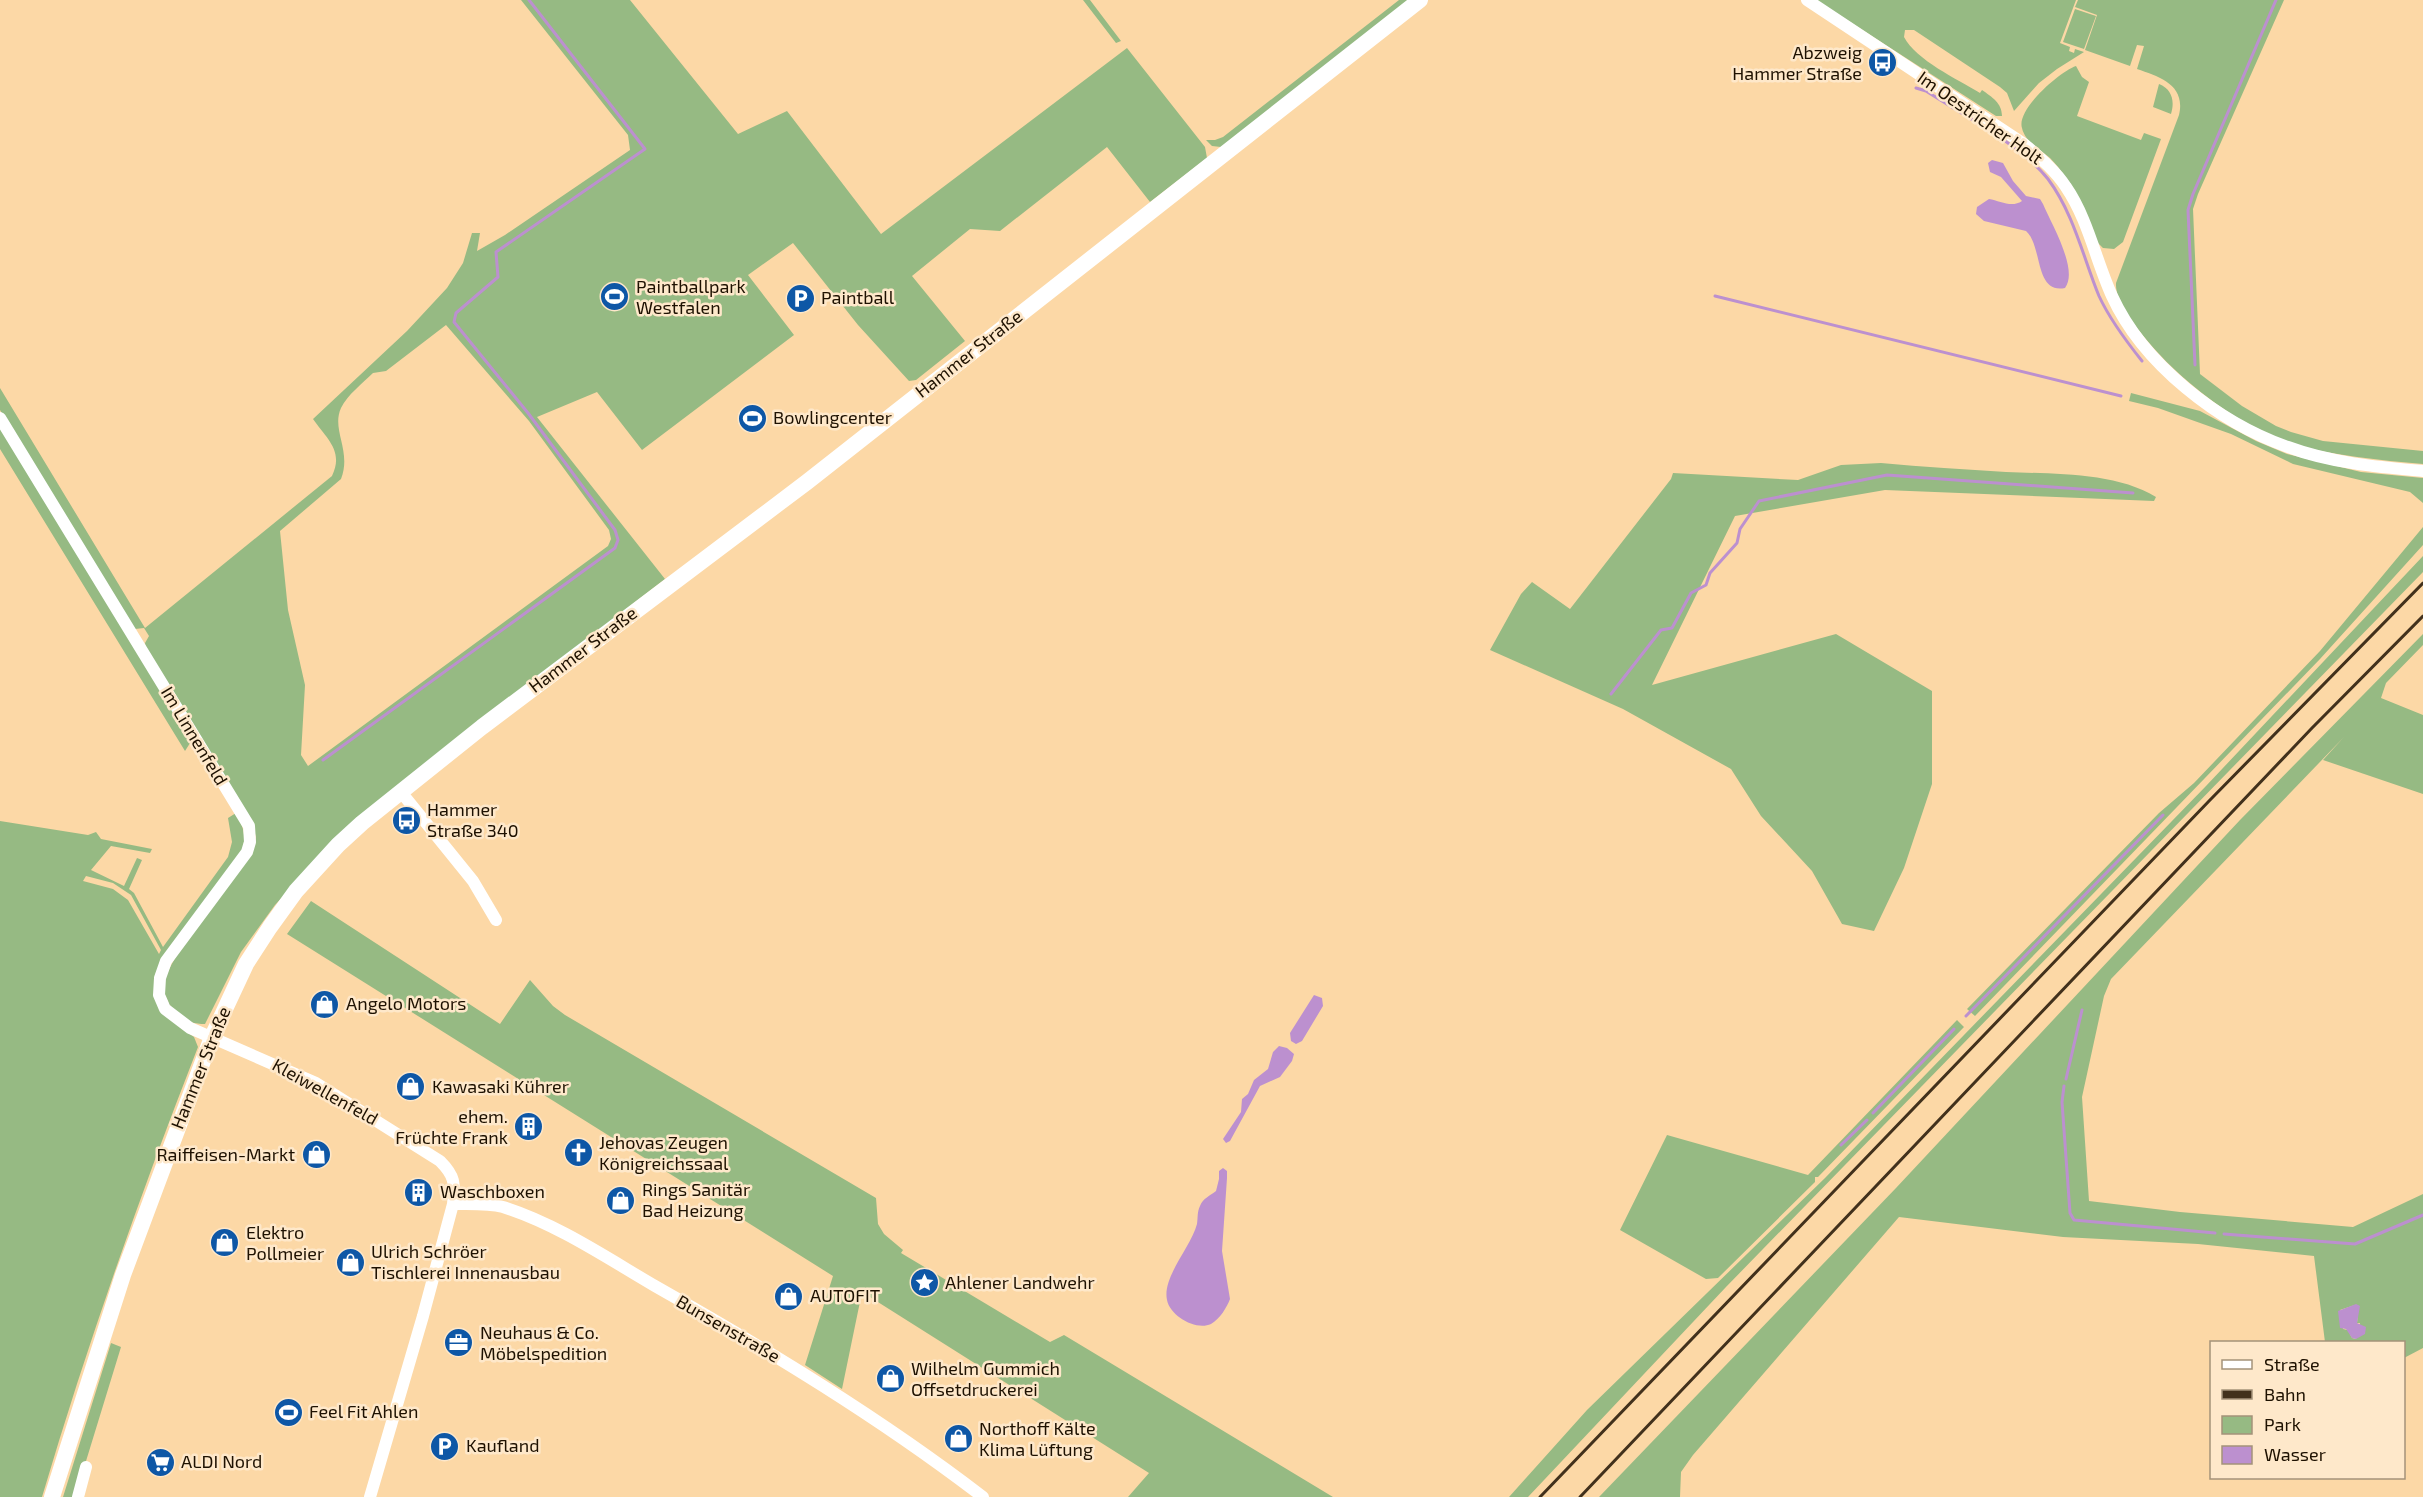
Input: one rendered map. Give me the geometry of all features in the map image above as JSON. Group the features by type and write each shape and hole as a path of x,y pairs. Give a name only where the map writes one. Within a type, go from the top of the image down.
{"main road":[{"name":"Hammer Straße","path":"52,1497 123,1275 212,1037 246,964 296,891 338,845 400,792 557,670 815,476 1420,0"}],"street":[{"name":"Im Oestricher Holt","path":"1807,0 2025,144 2054,171 2075,203 2112,297 2131,329 2160,364 2210,407 2257,434 2289,448 2362,465 2423,471"},
{"name":"Im Linnenfeld","path":"0,418 249,826 250,842 247,852 166,961 160,978 159,995 165,1009 184,1025 212,1037"},
{"path":"400,792 472,881 496,920"},
{"name":"Kleiwellenfeld","path":"212,1037 316,1083 440,1161 451,1172 454,1186 453,1204 370,1497"},
{"name":"Bunsenstraße","path":"453,1204 499,1206 526,1215 589,1248 747,1338 834,1392 983,1497"},
{"path":"78,1497 86,1467"}],"green space":[{"path":"521,0 630,0 738,134 787,111 881,234 1127,48 1205,147 1207,158 1150,202 1107,147 1000,231 970,229 912,276 965,341 916,380 909,381 858,325 793,243 748,275 794,335 642,450 597,392 537,417 665,579 414,773 275,905 241,952 205,1024 187,1021 176,1013 165,997 163,989 166,976 188,938 255,844 256,837 252,824 146,650 145,643 149,636 144,628 135,629 131,626 0,410 0,388 145,628 332,476 336,459 335,452 313,419 407,331 447,288 463,263 472,233 480,233 477,251 505,235 630,150 628,135","holes":["446,325 529,421 609,530 611,539 608,546 308,766 301,755 305,685 288,610 280,531 341,479 344,459 338,424 344,403 373,373 386,371"]},
{"path":"1083,0 1090,0 1121,41 1116,43"},
{"path":"1399,0 1410,0 1221,147 1212,146 1206,140 1223,137"},
{"path":"1816,0 2076,0 2060,43 2070,47 2069,51 2074,53 2075,49 2084,52 2039,83 2014,111 2007,93 2000,87 1914,30 1905,30 1904,37 1927,61 1980,93 1982,90 1993,98 2002,111 2002,116 1996,116"},
{"path":"2078,0 2284,0 2193,209 2200,374 2242,406 2276,426 2323,441 2423,451 2423,464 2324,452 2272,437 2232,415 2193,386 2159,354 2136,326 2122,305 2116,283 2179,115 2179,96 2175,89 2162,79 2137,69 2144,46 2137,45 2130,66 2085,50 2097,15 2075,7"},
{"path":"2075,9 2096,16 2084,49 2063,42"},
{"path":"2076,66 2082,77 2089,82 2077,116 2141,140 2144,133 2161,139 2123,242 2114,249 2103,248 2097,242 2065,177 2050,158 2030,141 2022,128 2022,120 2026,112 2040,92"},
{"path":"2159,84 2170,92 2173,105 2171,114 2153,107"},
{"path":"2131,393 2200,411 2256,441 2287,454 2361,472 2423,478 2423,503 2410,492 2293,464 2231,434 2158,408 2129,401"},
{"path":"0,425 192,740 185,751 0,449"},
{"path":"1881,463 2083,476 2122,483 2156,497 2154,501 1885,490 1735,516 1652,685 1836,634 1932,691 1932,784 1904,868 1874,931 1842,924 1812,871 1761,816 1731,769 1623,709 1490,650 1521,594 1532,582 1570,609 1671,479 1673,473 1798,480 1841,465"},
{"path":"2423,527 2423,545 2320,659 1975,1016 1967,1009 2159,813 2194,783 2320,651"},
{"path":"2423,556 2423,572 1726,1287 1528,1497 1509,1497 1587,1410 1825,1178 2206,786"},
{"path":"2423,634 2423,645 2386,683 2381,698 2423,715 2423,794 2323,760 2344,737 2111,979 2104,996 2082,1097 2089,1201 2180,1212 2353,1227 2423,1194 2423,1348 2405,1357 2405,1341 2325,1341 2314,1256 2198,1244 2063,1237 1899,1217 1693,1455 1681,1472 1680,1497 1599,1497 1896,1188 2240,820","holes":["2355,1305 2358,1313 2357,1323 2360,1323 2356,1339 2352,1338 2348,1330 2343,1329 2340,1310"]},
{"path":"236,813 241,822 244,831 242,851 155,975 181,1028 194,1037 198,1047 115,1270 42,1497 0,1497 0,821 88,835 96,832 101,839 152,849 150,853 111,846 91,870 124,886 137,858 142,860 129,889 134,893 163,947 228,857 232,842 228,818","holes":["86,876 113,883 131,895 161,950 159,954 128,900 113,889 83,881"]},
{"path":"311,901 500,1024 530,980 553,1006 565,1015 876,1198 878,1224 884,1234 903,1250 901,1253 1050,1342 1064,1335 1333,1497 1128,1497 1149,1473 862,1292 842,1389 805,1365 833,1276 287,934"},
{"path":"1957,1020 1964,1027 1818,1177 1815,1177 1815,1182 1718,1278 1706,1279 1620,1230 1667,1135 1808,1175"},
{"path":"111,1343 121,1347 75,1497 63,1497"}],"water":[{"path":"1992,160 2003,163 2013,181 2026,196 2040,199 2043,204 2062,246 2069,270 2065,288 2055,288 2048,284 2040,267 2035,247 2026,231 1984,221 1976,214 1977,207 1989,199 2010,204 2022,201 2001,177 1990,172 1988,163"},
{"path":"1314,995 1322,998 1323,1006 1302,1041 1296,1044 1291,1041 1290,1033"},
{"path":"1279,1046 1287,1048 1294,1054 1292,1061 1280,1077 1260,1086 1230,1141 1226,1143 1223,1139 1241,1112 1242,1099 1248,1094 1254,1080 1268,1069 1273,1052"},
{"path":"1223,1168 1227,1171 1227,1178 1222,1251 1230,1299 1223,1313 1211,1324 1205,1326 1191,1324 1184,1321 1169,1306 1167,1291 1173,1272 1194,1233 1201,1203 1216,1191 1219,1171"},
{"path":"2356,1304 2360,1306 2357,1323 2366,1327 2365,1334 2356,1339 2352,1338 2346,1329 2340,1328 2338,1311"}],"waterway":[{"path":"323,760 615,548 618,540 615,530 528,413 454,322 456,313 498,277 496,252 645,149 529,0"},
{"path":"2195,365 2188,210 2276,0"},
{"path":"1916,88 1926,91 1974,120 2023,154 2048,179 2065,207 2103,305 2142,361"},
{"path":"1715,296 2121,396"},
{"path":"1611,694 1661,630 1672,628 1691,593 1706,585 1710,573 1737,543 1740,529 1759,501 1887,475 2133,493"},
{"path":"1966,1016 2163,815"},
{"path":"2066,1079 2082,1010"},
{"path":"1873,1113 1954,1029"},
{"path":"2064,1086 2062,1102 2070,1213 2074,1220 2215,1233"},
{"path":"1841,1145 1867,1120"},
{"path":"2224,1234 2355,1244 2423,1215"}],"railway":[{"path":"1540,1497 2210,800 2423,583"},
{"path":"1580,1497 2312,728 2423,616"}],"place":[{"name":"Abzweig Hammer Straße","path":"1883,63"},
{"name":"Paintballpark Westfalen","path":"615,297"},
{"name":"Paintball","path":"800,298"},
{"name":"Bowlingcenter","path":"752,418"},
{"name":"Hammer Straße 340","path":"406,820"},
{"name":"Angelo Motors","path":"325,1004"},
{"name":"Kawasaki Kührer","path":"411,1087"},
{"name":"ehem. Früchte Frank","path":"529,1127"},
{"name":"Jehovas Zeugen Königreichssaal","path":"578,1153"},
{"name":"Raiffeisen-Markt","path":"316,1155"},
{"name":"Waschboxen","path":"419,1192"},
{"name":"Rings Sanitär Bad Heizung","path":"621,1200"},
{"name":"Elektro Pollmeier","path":"225,1243"},
{"name":"Ulrich Schröer Tischlerei Innenausbau","path":"350,1262"},
{"name":"Ahlener Landwehr","path":"924,1283"},
{"name":"AUTOFIT","path":"789,1296"},
{"name":"Neuhaus & Co. Möbelspedition","path":"459,1343"},
{"name":"Wilhelm Gummich Offsetdruckerei","path":"890,1379"},
{"name":"Feel Fit Ahlen","path":"288,1412"},
{"name":"Northoff Kälte Klima Lüftung","path":"958,1439"},
{"name":"Kaufland","path":"445,1446"},
{"name":"ALDI Nord","path":"160,1462"}]}
